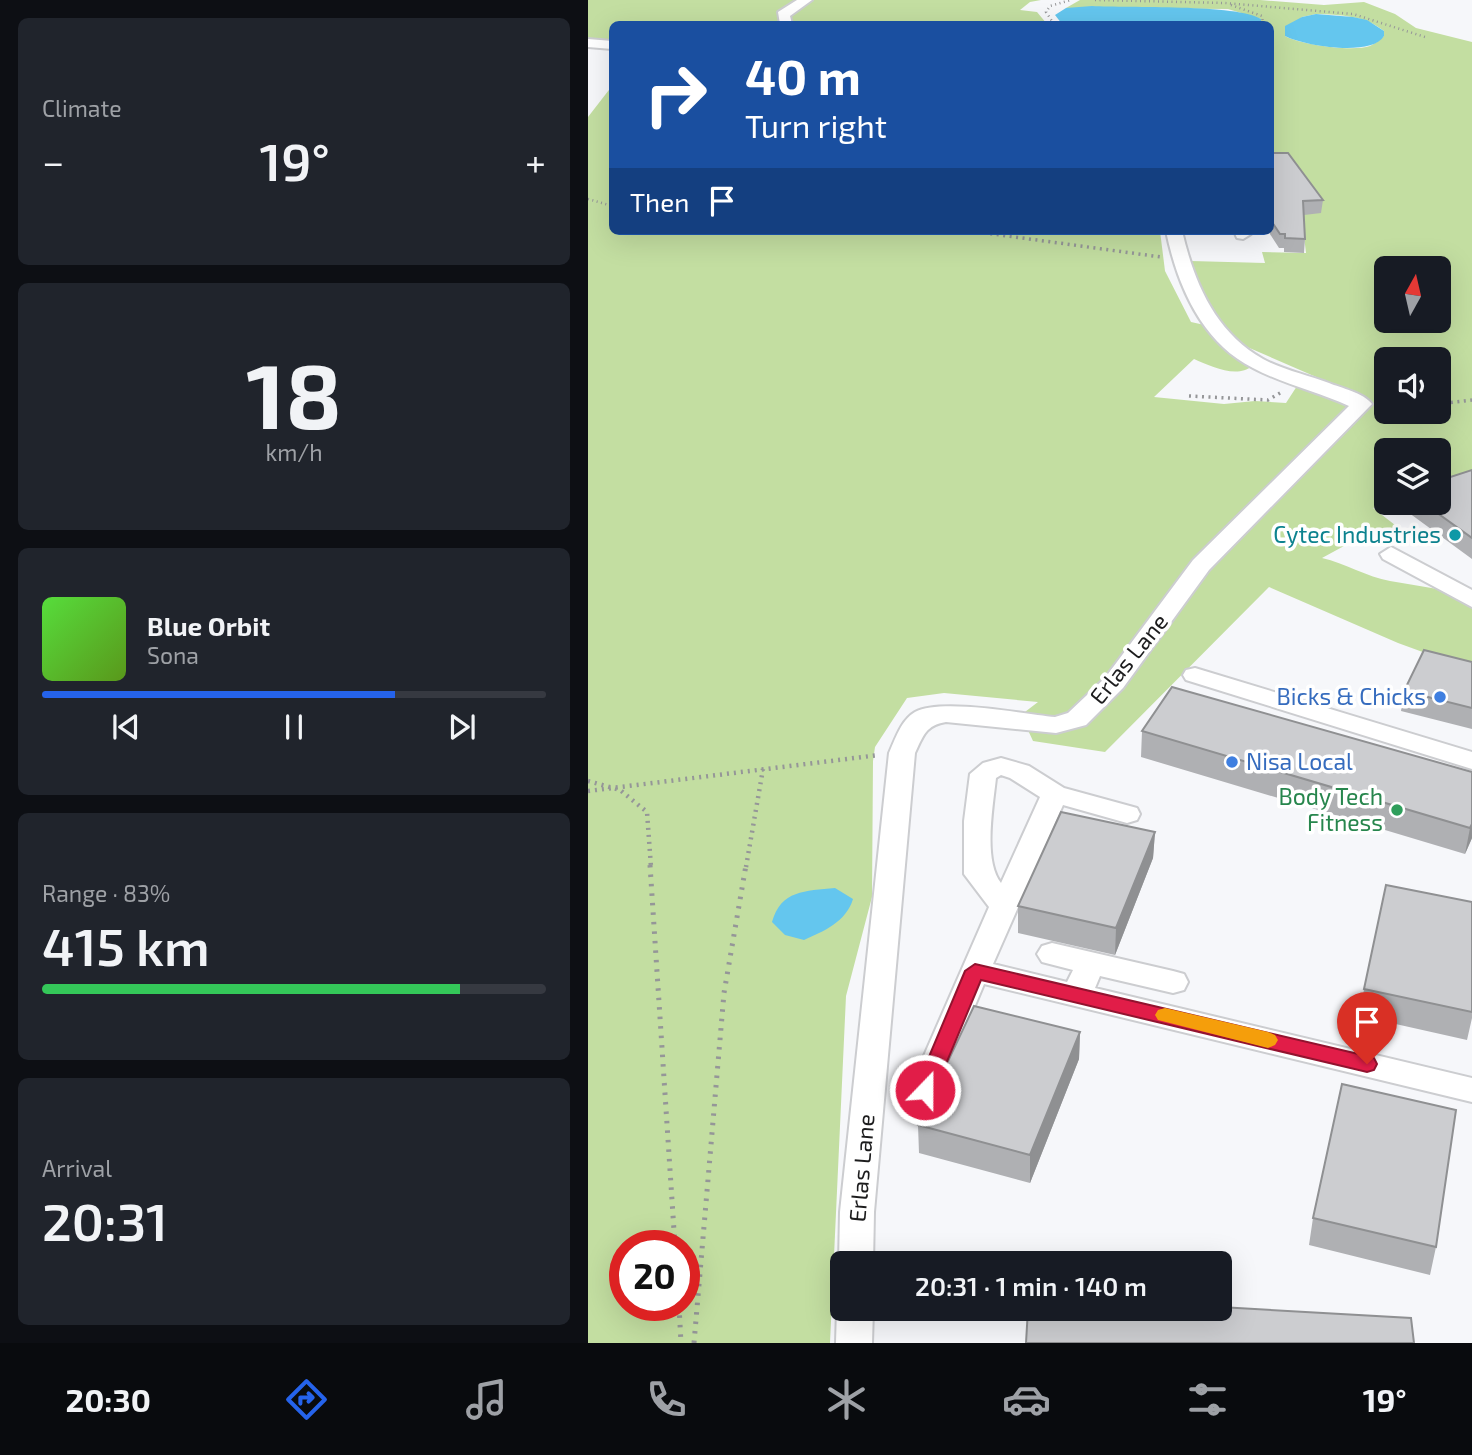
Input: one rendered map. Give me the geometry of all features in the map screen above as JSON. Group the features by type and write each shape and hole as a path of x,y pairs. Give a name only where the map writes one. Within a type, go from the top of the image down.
{"street":[{"path":"785,21 783,15 806,0"},
{"path":"588,43 609,45"},
{"name":"Erlas Lane","path":"856,1251 857,1212 902,752 915,726 925,718 946,714 969,714 1056,725 1077,719 1094,706 1114,683 1201,565 1362,404 1254,362 1227,340 1206,318 1178,257 1175,235"},
{"path":"1391,554 1472,600"},
{"path":"1195,675 1472,761"},
{"path":"1005,908 978,874 978,821 983,774 991,767 1010,766 1055,794 1127,814"},
{"path":"925,1090 1055,794"},
{"path":"1052,954 1172,982"},
{"path":"1077,994 1091,963"},
{"path":"975,971 1472,1090"},
{"path":"854,1343 855,1321"}],"path":[{"path":"1052,21 1046,12 1050,6 1071,0"},
{"path":"1095,0 1230,4 1353,14 1425,37"},
{"path":"1230,4 1262,16 1263,21"},
{"path":"588,199 609,205"},
{"path":"1003,235 1178,257"},
{"path":"1189,396 1268,400 1296,383 1308,382"},
{"path":"1451,402 1472,400"},
{"path":"588,791 902,752"},
{"path":"694,1343 724,993 764,769"},
{"path":"588,781 617,787 636,799 647,812 674,1230"},
{"path":"680,1321 681,1343"}],"green space":[{"path":"588,0 1041,0 1030,2 1020,10 1037,12 1044,21 609,21 609,43 588,41"},
{"path":"1080,0 1260,0 1324,5 1364,2 1395,14 1416,28 1472,42 1472,475 1451,482 1451,438 1374,438 1374,515 1382,515 1395,525 1396,530 1344,546 1322,558 1381,579 1472,597 1472,670 1398,643 1269,587 1105,752 1033,741 1021,715 1038,702 944,693 907,698 875,747 873,761 872,897 846,996 834,1251 830,1251 830,1343 588,1343 588,117 609,90 609,235 1160,235 1165,271 1191,322 1209,326 1252,366 1246,370 1231,371 1194,359 1154,397 1224,404 1255,401 1286,403 1297,386 1360,396 1231,340 1208,315 1191,261 1265,263 1262,252 1306,253 1304,236 1274,173 1274,21 1228,9 1066,8","holes":["1316,14 1368,22 1384,31 1384,36 1376,43 1362,48 1314,45 1285,36 1302,17"]}],"water":[{"path":"1092,6 1207,9 1249,14 1261,21 1060,21 1055,15 1066,8"},
{"path":"1316,14 1367,20 1384,31 1384,36 1366,46 1337,48 1285,36 1285,26 1302,17"},
{"path":"835,888 853,899 840,920 826,929 804,940 785,935 772,922 776,911 788,898 804,892"}],"building":[{"path":"1274,153 1288,153 1323,200 1303,201 1305,239 1285,238 1285,234 1280,234 1274,225"},
{"path":"1472,470 1472,538 1440,515 1451,515 1451,477"},
{"path":"1424,650 1472,662 1472,708 1404,691"},
{"path":"1172,687 1472,772 1472,824 1470,828 1142,731"},
{"path":"1061,812 1155,832 1116,928 1018,906"},
{"path":"1386,885 1472,902 1472,1012 1364,989"},
{"path":"974,1006 1080,1032 1030,1155 918,1125"},
{"path":"1342,1084 1456,1110 1436,1247 1313,1218"},
{"path":"1232,1308 1411,1318 1414,1343 1026,1343 1027,1321 1232,1321"}],"slow traffic":[{"path":"1165,1015 1268,1040"}],"place":[{"name":"Cytec Industries","path":"1455,535"},
{"name":"Bicks & Chicks","path":"1440,697"},
{"name":"Nisa Local","path":"1232,762"},
{"name":"Body Tech Fitness","path":"1397,810"}],"route":[{"path":"925,1090 964,991 975,971 1367,1064"}]}
